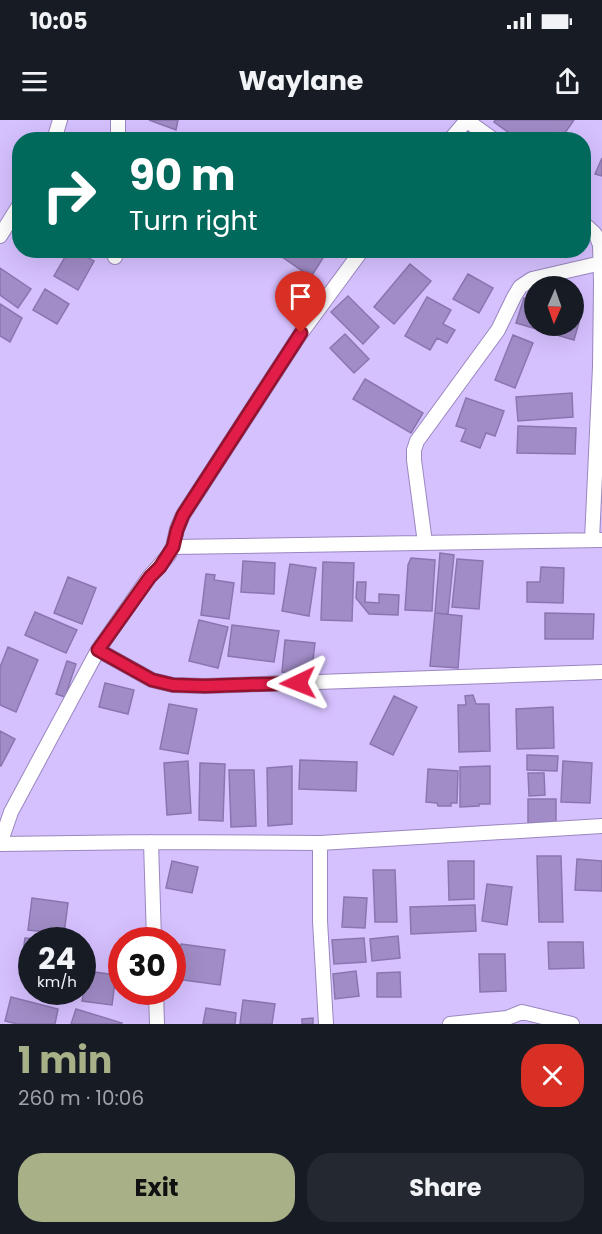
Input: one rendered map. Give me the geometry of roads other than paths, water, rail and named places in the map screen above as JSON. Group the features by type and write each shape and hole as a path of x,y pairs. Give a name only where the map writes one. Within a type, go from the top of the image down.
{"street":[{"path":"457,132 467,120 483,132"},
{"path":"0,236 12,217"},
{"path":"173,547 597,540 602,282 600,245 597,237 591,231"},
{"path":"356,258 301,333 183,515 173,547 160,567 150,577 98,650 11,812 0,844 320,843 602,826"},
{"path":"425,543 414,460 417,441 498,330 520,287 532,279 601,263"},
{"path":"98,650 152,680 173,685 205,686 602,672"},
{"path":"152,842 154,927"},
{"path":"320,843 320,921 326,1024"},
{"path":"156,1005 157,1024"},
{"path":"450,1024 507,1018 522,1012 572,1024"}]}
